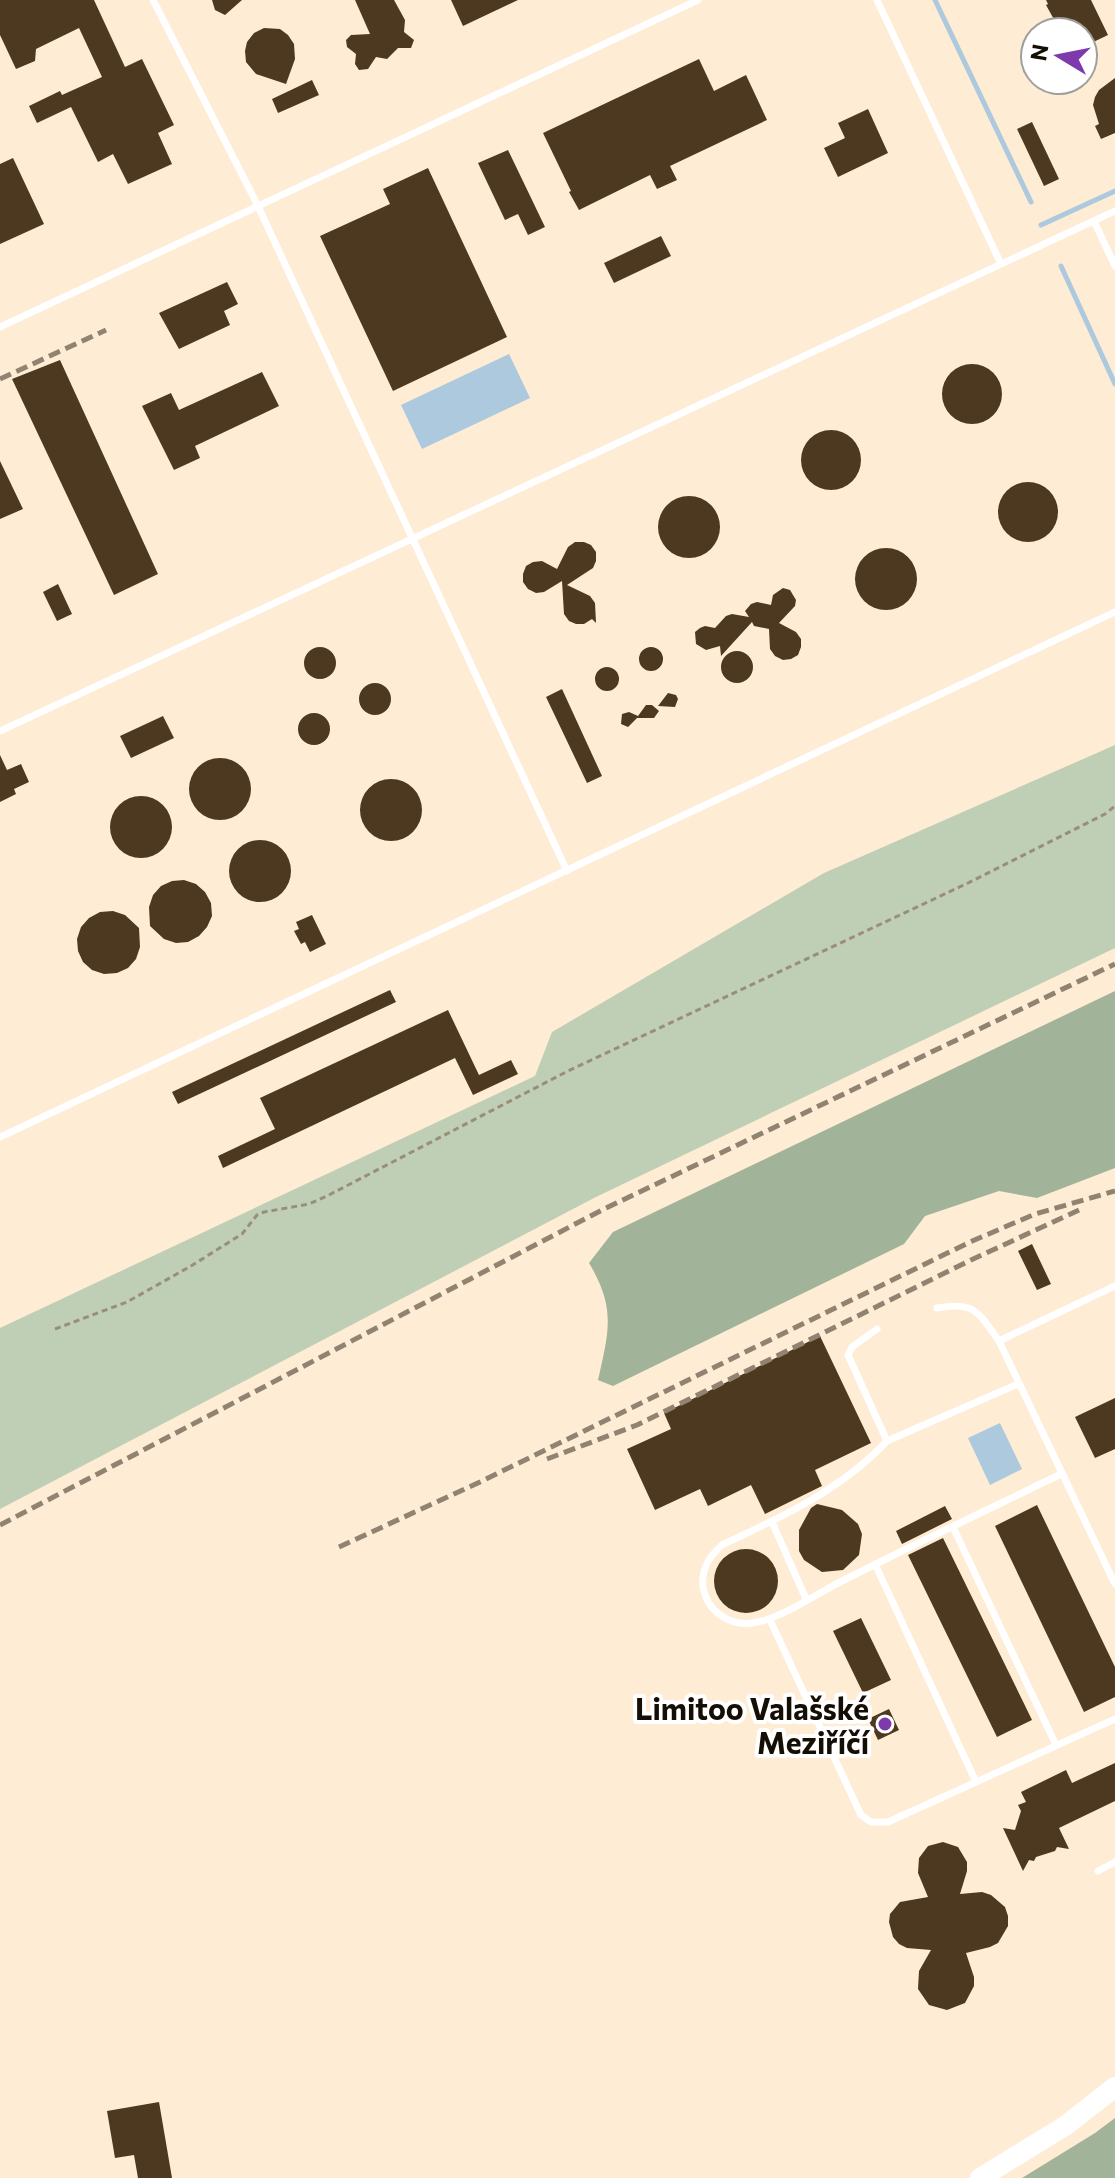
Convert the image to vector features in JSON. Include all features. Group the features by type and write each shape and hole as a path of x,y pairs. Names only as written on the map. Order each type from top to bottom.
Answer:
{"street":[{"path":"980,2178 1065,2126 1115,2087"}],"lane":[{"path":"153,0 257,204 567,871"},
{"path":"0,327 698,0"},
{"path":"877,0 1001,264"},
{"path":"0,731 1115,211"},
{"path":"1094,221 1115,266"},
{"path":"0,1137 1115,612"},
{"path":"999,1341 1115,1286"},
{"path":"937,1308 956,1304 972,1308 999,1341 1115,1584"},
{"path":"877,1329 852,1347 848,1355 887,1441"},
{"path":"1018,1384 887,1441 868,1462 821,1496 722,1545 711,1555 705,1567 702,1580 704,1594 711,1607 722,1617 749,1624 770,1620 875,1564 1061,1474"},
{"path":"772,1522 806,1599"},
{"path":"953,1527 1056,1745"},
{"path":"875,1564 976,1782"},
{"path":"770,1620 866,1820 879,1824 1115,1719"},
{"path":"1098,1871 1115,1862"}],"path":[{"path":"55,1329 127,1302 191,1266 242,1234 257,1215 309,1204 327,1196 568,1071 968,883 1105,814 1115,806"}],"green space":[{"path":"1115,745 1115,948 596,1197 0,1509 0,1328 535,1076 552,1032 824,873"},
{"path":"1115,991 1115,1168 1037,1198 999,1191 925,1216 904,1244 613,1386 598,1380 607,1333 607,1307 589,1263 613,1232"},
{"path":"1115,2118 1115,2178 1022,2178 1095,2133"}],"water":[{"path":"509,354 530,398 422,449 401,405"},
{"path":"1000,1423 1022,1469 990,1485 968,1438"}],"building":[{"path":"0,0 94,0 125,67 142,59 174,125 158,133 172,164 128,184 113,154 98,162 71,107 37,123 29,106 60,91 62,95 102,77 79,28 36,49 35,61 16,69 0,35"},
{"path":"212,0 242,0 225,15 215,10"},
{"path":"355,0 394,0 405,20 404,32 414,40 411,48 398,48 387,59 376,57 368,69 359,70 355,64 356,54 347,47 346,40 351,35 370,34"},
{"path":"451,0 518,0 463,26"},
{"path":"1046,0 1091,0 1099,16 1052,16"},
{"path":"1099,16 1108,35 1099,39"},
{"path":"264,28 280,29 294,44 295,59 286,84 256,74 246,62 247,42 254,33"},
{"path":"699,59 714,91 746,75 767,120 670,166 677,180 657,189 650,175 579,210 543,133"},
{"path":"1115,78 1115,133 1101,139 1095,126 1099,124 1093,105 1099,90"},
{"path":"312,80 319,95 278,113 272,99"},
{"path":"868,109 888,153 838,177 824,148 845,138 838,123"},
{"path":"1032,122 1059,179 1044,186 1017,129"},
{"path":"508,150 545,227 528,235 518,214 505,220 478,163"},
{"path":"13,158 44,224 0,244 0,164"},
{"path":"428,168 507,337 393,391 320,236 390,204 383,189"},
{"path":"661,236 671,256 614,283 604,263"},
{"path":"227,282 238,304 224,311 230,325 179,349 159,313"},
{"path":"60,360 158,574 114,595 12,379"},
{"path":"972,364 994,372 1002,394 994,416 972,424 950,416 942,394 950,372"},
{"path":"262,372 279,406 195,446 200,458 174,470 142,406 171,393 179,410"},
{"path":"831,430 853,438 861,460 853,482 831,490 809,482 801,460 809,438"},
{"path":"0,461 23,509 0,519"},
{"path":"1028,482 1050,490 1058,512 1050,534 1028,542 1006,534 998,512 1006,490"},
{"path":"689,496 711,505 720,527 711,549 689,558 667,549 658,527 667,505"},
{"path":"575,542 591,545 596,552 596,561 593,568 567,585 590,596 595,603 596,623 592,619 584,624 569,621 564,614 562,581 544,592 536,593 523,582 526,566 542,561 557,569 568,547"},
{"path":"886,548 908,557 917,579 908,601 886,610 864,601 855,579 864,557"},
{"path":"58,584 72,614 57,621 43,592"},
{"path":"783,588 790,590 796,600 795,606 779,623 796,632 801,639 798,655 783,660 775,656 770,649 769,629 754,626 752,622 721,656 720,646 706,650 696,644 695,632 700,628 715,628 732,614 749,617 745,611 751,604 771,605 773,595"},
{"path":"320,647 331,652 336,663 331,674 320,679 309,674 304,663 309,652"},
{"path":"651,647 662,654 663,659 656,670 651,671 640,664 639,659 646,648"},
{"path":"737,651 748,656 753,667 748,678 737,683 726,678 721,667 726,656"},
{"path":"607,667 618,674 619,679 612,690 607,691 596,684 595,679 602,668"},
{"path":"375,683 386,688 391,699 386,710 375,715 364,710 359,699 364,688"},
{"path":"562,689 602,776 587,783 546,697"},
{"path":"668,693 676,695 678,699 675,707 658,706"},
{"path":"646,705 652,705 659,711 654,718 637,718 628,727 621,724 622,714 629,712 638,716"},
{"path":"314,713 325,718 330,729 325,740 314,745 303,740 298,729 303,718"},
{"path":"163,716 174,738 131,758 120,736"},
{"path":"0,755 7,770 21,764 29,782 14,789 16,794 0,802"},
{"path":"214,758 226,758 242,767 249,777 249,801 242,811 226,820 214,820 194,806 189,795 189,783 203,763"},
{"path":"391,779 403,781 413,788 420,798 420,822 413,832 403,839 391,841 379,839 369,832 362,822 360,810 362,798 369,788 379,781"},
{"path":"141,796 153,798 163,805 170,815 170,839 163,849 153,856 141,858 129,856 119,849 112,839 110,827 112,815 119,805 129,798"},
{"path":"260,840 272,842 282,849 289,859 289,883 282,893 272,900 260,902 248,900 238,893 231,883 229,871 231,859 238,849 248,842"},
{"path":"184,880 196,884 205,892 211,903 212,916 199,936 188,942 176,943 164,939 150,926 149,907 153,895 161,886"},
{"path":"113,911 125,915 139,928 140,947 136,959 128,968 104,974 92,970 83,962 77,939 81,927 89,918 100,912"},
{"path":"312,915 326,944 310,952 294,931 299,929 296,922"},
{"path":"390,990 396,1002 178,1104 172,1092"},
{"path":"448,1010 479,1075 511,1060 518,1074 473,1095 455,1058 223,1168 218,1156 275,1129 260,1098"},
{"path":"1032,1244 1051,1284 1037,1290 1018,1251"},
{"path":"820,1336 871,1443 815,1470 822,1486 765,1514 751,1485 708,1506 700,1489 655,1510 627,1449 671,1429 664,1413"},
{"path":"1115,1398 1115,1449 1095,1458 1075,1417"},
{"path":"817,1504 842,1510 858,1524 862,1534 859,1555 843,1570 822,1572 804,1560 799,1551 799,1530 811,1508"},
{"path":"1037,1505 1115,1667 1115,1697 1084,1712 995,1526"},
{"path":"945,1506 952,1519 902,1544 896,1531"},
{"path":"943,1538 1032,1720 997,1737 908,1555"},
{"path":"740,1549 752,1549 769,1558 776,1569 776,1593 769,1604 752,1613 740,1613 728,1608 719,1599 714,1587 714,1575 719,1563 728,1554"},
{"path":"861,1618 891,1680 863,1693 833,1631"},
{"path":"889,1709 899,1730 878,1740 868,1719"},
{"path":"1115,1763 1115,1801 1059,1828 1069,1849 1057,1847 1034,1861 1029,1860 1023,1871 1003,1828 1015,1830 1021,1811 1018,1805 1026,1802 1021,1792 1066,1770 1072,1783"},
{"path":"943,1842 958,1847 967,1862 960,1894 982,1892 991,1895 1005,1907 1008,1916 1008,1926 998,1943 966,1953 974,1986 965,2003 947,2010 929,2005 918,1989 919,1971 931,1950 907,1948 899,1944 893,1937 889,1922 890,1914 900,1902 928,1897 918,1873 919,1858 928,1846"},
{"path":"159,2102 172,2178 138,2178 134,2155 115,2158 107,2111"}],"waterway":[{"path":"935,0 1031,202"},
{"path":"1041,225 1115,191"},
{"path":"1061,266 1115,384"}],"railway":[{"path":"0,379 106,330"},
{"path":"0,1525 602,1210 1115,964"},
{"path":"339,1547 480,1482 970,1242 1035,1214 1115,1191"},
{"path":"547,1459 637,1425 1079,1210"}],"place":[{"name":"Limitoo Valašské Meziříčí","path":"885,1724"}]}
